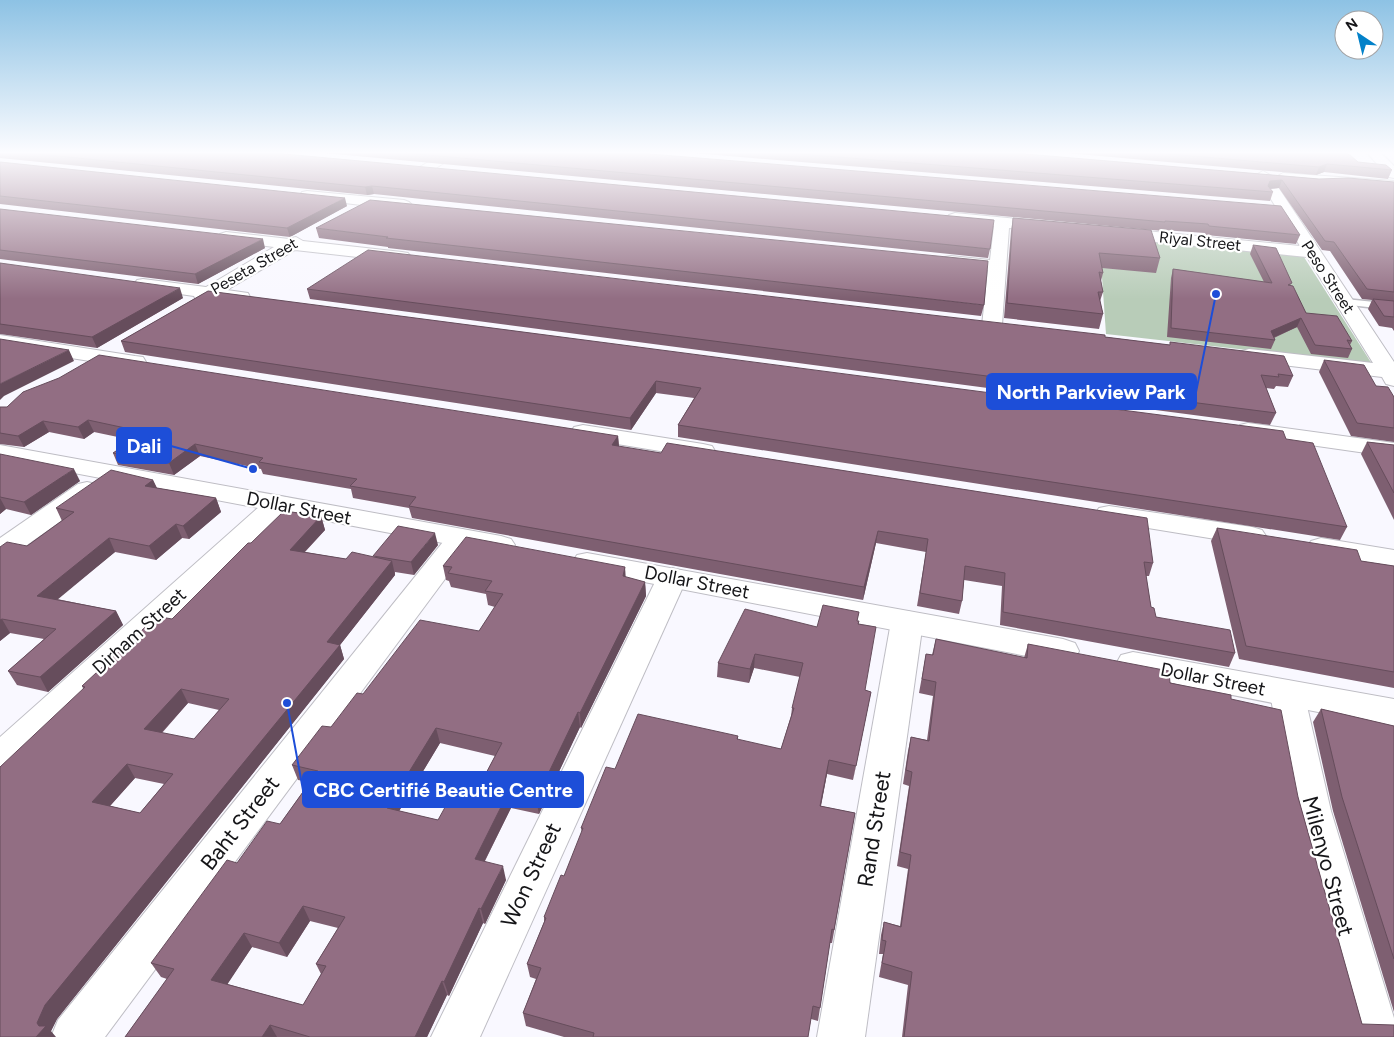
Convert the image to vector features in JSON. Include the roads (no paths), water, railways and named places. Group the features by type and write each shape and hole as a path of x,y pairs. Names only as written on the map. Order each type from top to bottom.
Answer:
{"street":[{"path":"364,201 419,207"},
{"name":"Peso Street","path":"1278,201 1392,375"},
{"path":"344,216 370,202"},
{"path":"1265,207 1284,209"},
{"path":"942,216 1060,228"},
{"path":"992,325 1002,222"},
{"name":"Peseta Street","path":"183,308 318,230"},
{"name":"Riyal Street","path":"1099,231 1312,252"},
{"path":"204,234 423,260"},
{"path":"939,260 997,266"},
{"path":"119,281 256,299"},
{"path":"973,323 1012,327"},
{"path":"0,341 160,366"},
{"path":"78,370 126,342"},
{"path":"1230,353 1392,375"},
{"path":"1227,428 1394,450"},
{"path":"565,429 723,454"},
{"name":"Dollar Street","path":"0,452 528,550"},
{"path":"0,551 112,472"},
{"name":"Dirham Street","path":"0,759 278,504"},
{"path":"1088,511 1394,559"},
{"name":"Baht Street","path":"75,1037 461,538"},
{"name":"Dollar Street","path":"556,556 1394,713"},
{"name":"Won Street","path":"454,1037 672,578"},
{"name":"Rand Street","path":"841,1037 907,622"},
{"name":"Milenyo Street","path":"1287,693 1311,811 1376,1037"}],"lane":[{"path":"1345,302 1394,307"}],"place":[{"name":"North Parkview Park","path":"1216,294"},
{"name":"Dali","path":"253,469"},
{"name":"CBC Certifié Beautie Centre","path":"287,703"}]}
